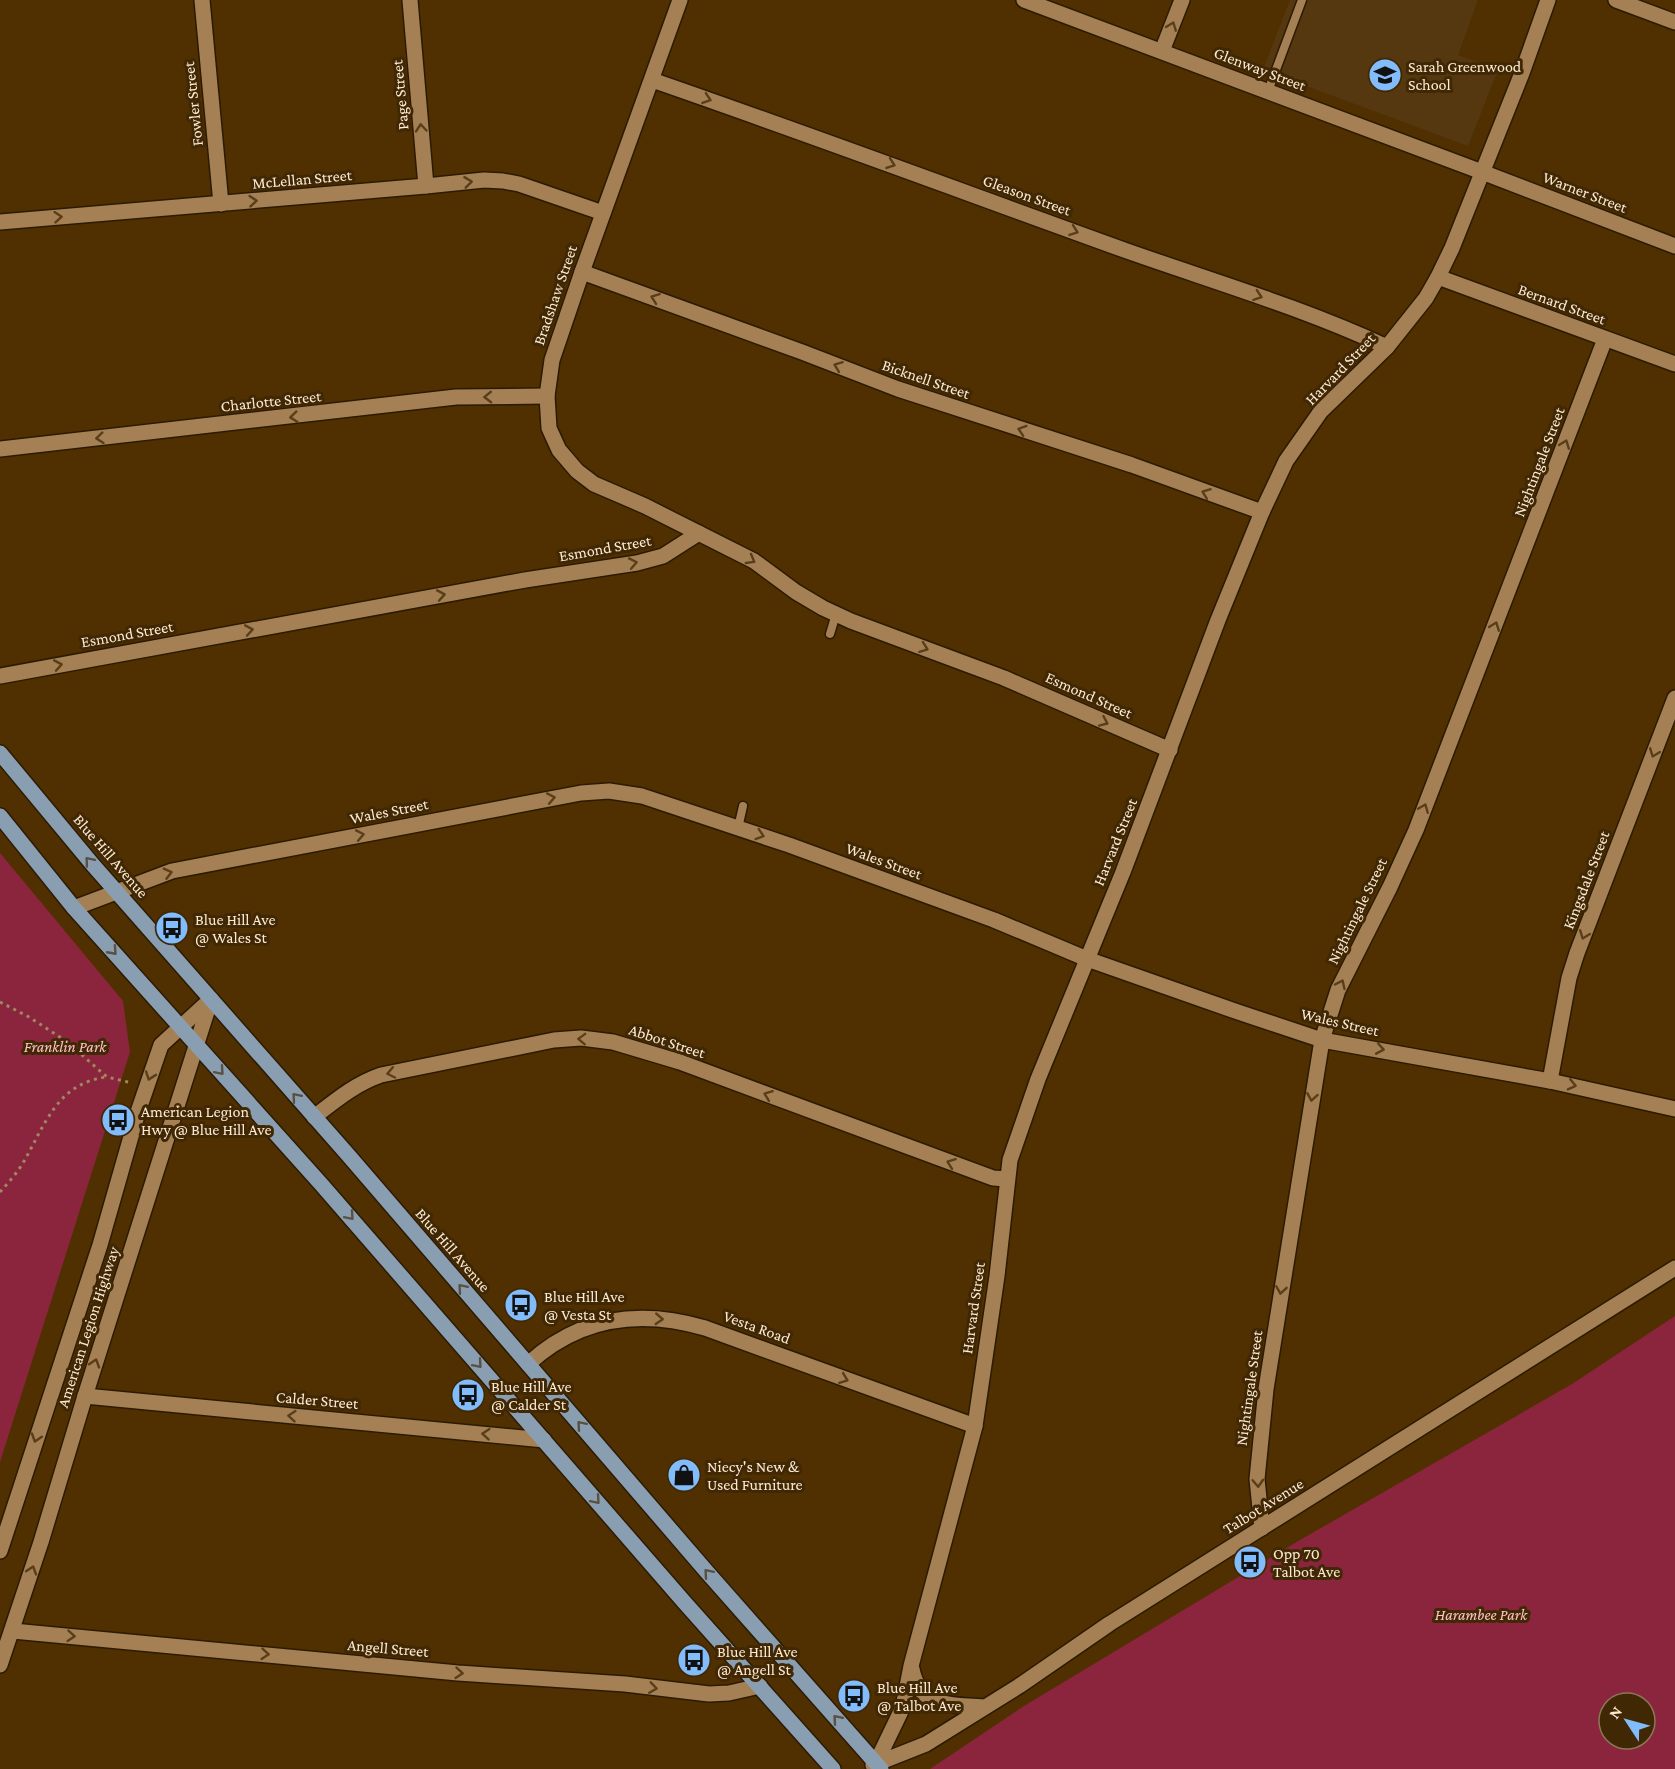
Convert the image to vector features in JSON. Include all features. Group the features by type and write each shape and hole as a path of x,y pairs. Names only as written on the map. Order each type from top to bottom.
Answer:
{"main road":[{"name":"Blue Hill Avenue","path":"0,753 875,1767"},
{"path":"0,816 74,908 321,1184 832,1769"}],"street":[{"name":"Fowler Street","path":"202,0 221,204"},
{"name":"Page Street","path":"410,0 426,186"},
{"name":"Bradshaw Street","path":"680,0 552,360 547,396 549,428 559,450 577,471 594,484 699,533"},
{"name":"Glenway Street","path":"1024,0 1482,172"},
{"path":"1162,51 1182,0"},
{"name":"Harvard Street","path":"875,1767 903,1707 911,1666 975,1426 997,1275 1010,1160 1038,1079 1170,750 1218,620 1262,512 1286,461 1321,411 1387,347 1426,298 1438,277 1452,248 1522,73 1548,0"},
{"path":"1616,0 1675,22"},
{"name":"Gleason Street","path":"652,80 843,146 1332,322 1387,347"},
{"name":"Warner Street","path":"1482,172 1675,246"},
{"name":"McLellan Street","path":"0,222 484,180 519,184 603,213"},
{"name":"Bicknell Street","path":"582,272 898,389 1132,465 1262,512"},
{"name":"Bernard Street","path":"1438,277 1675,364"},
{"name":"Nightingale Street","path":"1262,1528 1257,1479 1266,1389 1322,1040 1338,990 1390,886 1439,772 1605,339"},
{"name":"Charlotte Street","path":"0,449 456,397 547,396"},
{"name":"Esmond Street","path":"0,676 525,580 637,563 663,556 699,533 754,561 796,592 836,614 1004,678 1170,750"},
{"name":"Kingsdale Street","path":"1550,1081 1569,978 1675,698"},
{"name":"Wales Street","path":"74,908 172,871 581,793 609,791 642,795 994,920 1087,959 1322,1040 1550,1081 1675,1108"},
{"name":"American Legion Highway","path":"0,1551 100,1245 141,1102 161,1045 211,999"},
{"name":"American Legion Highway","path":"0,1665 6,1626 85,1396 211,999"},
{"name":"Abbot Street","path":"314,1117 345,1092 368,1079 381,1075 534,1044 581,1038 613,1042 680,1062 993,1178 1007,1179"},
{"name":"Talbot Avenue","path":"875,1767 926,1744 1109,1624 1675,1268"},
{"name":"Vesta Road","path":"528,1364 552,1344 579,1329 623,1320 665,1319 705,1328 975,1426"},
{"name":"Calder Street","path":"85,1396 544,1440"},
{"name":"Angell Street","path":"6,1626 458,1673 625,1684 709,1694 729,1693 760,1686"},
{"path":"911,1666 914,1679 920,1689 931,1699 942,1704 983,1707"}],"lane":[{"path":"1268,92 1302,0"},
{"path":"830,634 836,614"},
{"path":"738,828 743,806"}],"path":[{"path":"0,1002 29,1017 66,1041 107,1077"},
{"path":"0,1192 22,1164 58,1102 82,1084 96,1078 107,1077 125,1081"}],"shaded area":[{"name":"Sarah Greenwood School","path":"1290,0 1478,0 1458,55 1498,70 1468,146 1263,70"}],"green space":[{"name":"Franklin Park","path":"0,853 123,1001 130,1052 0,1462"},
{"name":"Harambee Park","path":"1675,1316 1675,1769 930,1769 1024,1706 1300,1540 1572,1384"}],"place":[{"name":"Sarah Greenwood School","path":"1385,75"},
{"name":"Blue Hill Ave @ Wales St","path":"172,928"},
{"name":"American Legion Hwy @ Blue Hill Ave","path":"118,1120"},
{"name":"Blue Hill Ave @ Vesta St","path":"521,1305"},
{"name":"Blue Hill Ave @ Calder St","path":"468,1395"},
{"name":"Niecy's New & Used Furniture","path":"684,1475"},
{"name":"Opp 70 Talbot Ave","path":"1250,1562"},
{"name":"Blue Hill Ave @ Angell St","path":"694,1660"},
{"name":"Blue Hill Ave @ Talbot Ave","path":"854,1696"}]}
